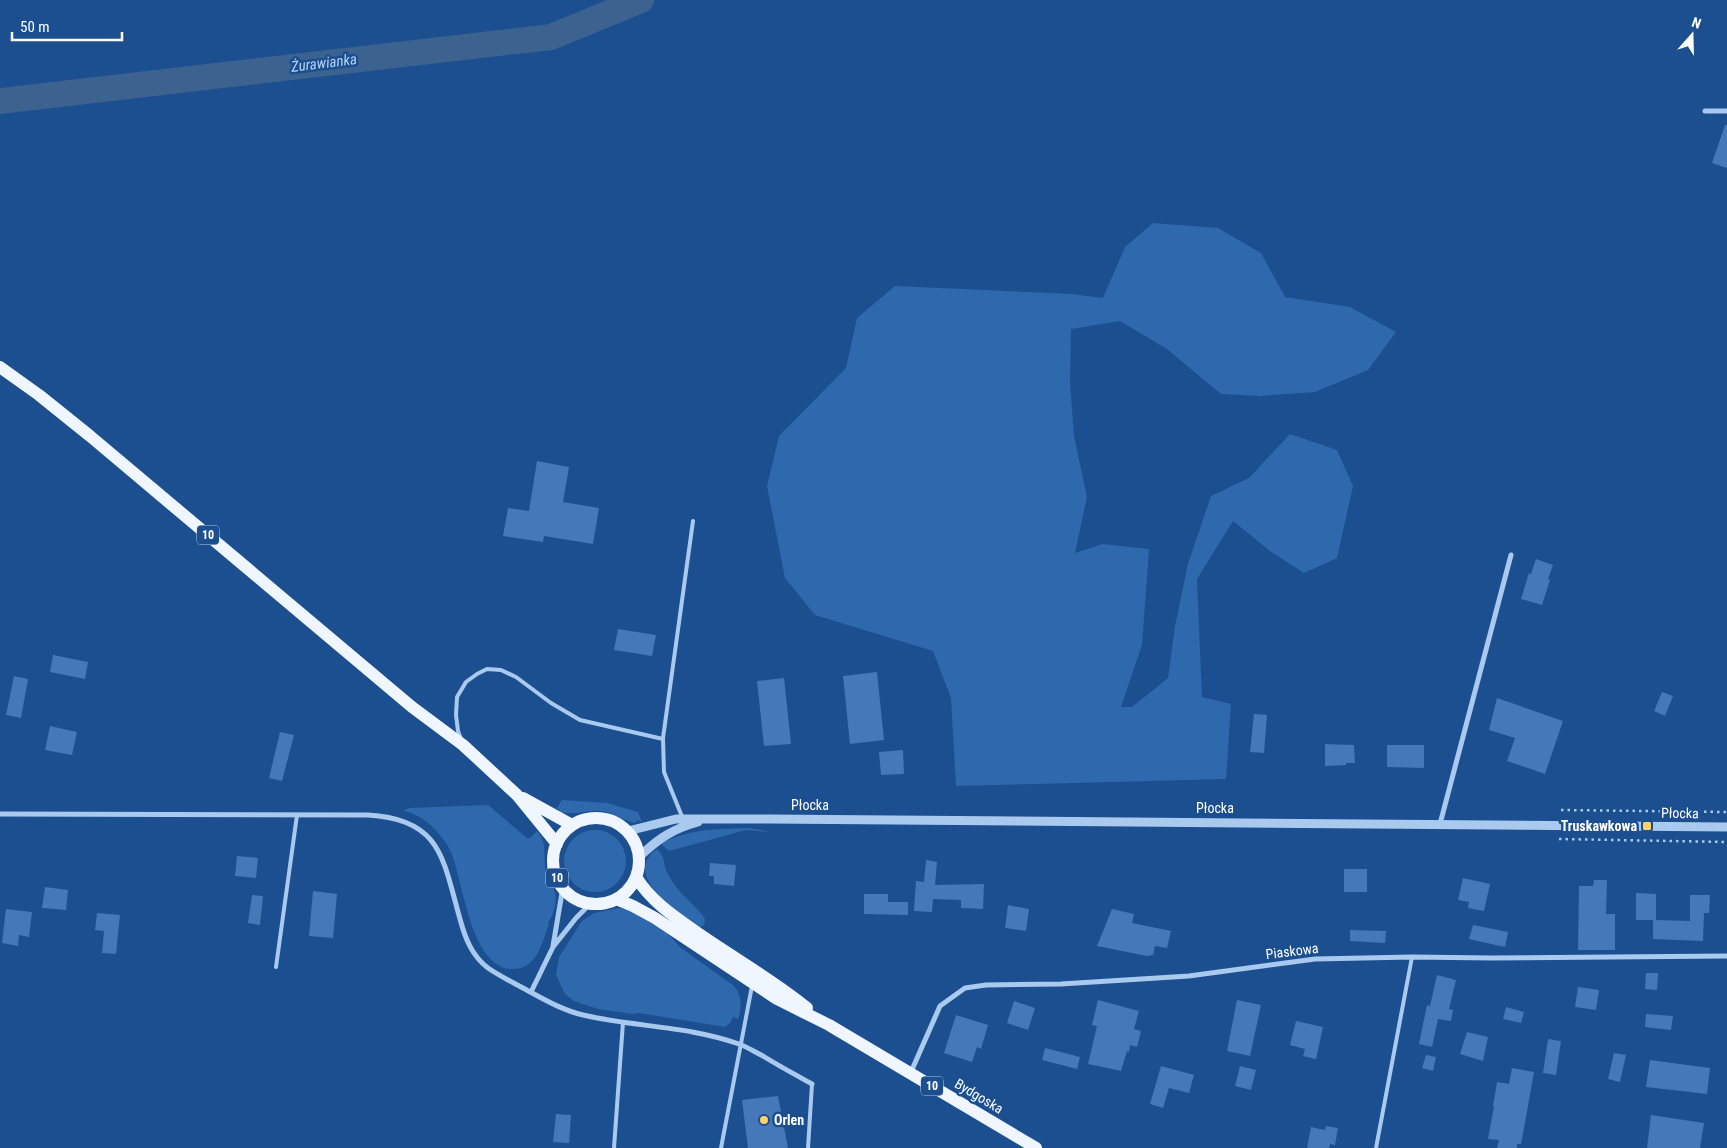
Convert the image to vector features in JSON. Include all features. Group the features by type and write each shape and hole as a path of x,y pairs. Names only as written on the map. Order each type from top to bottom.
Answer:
{"main road":[{"name":"10","path":"0,366 72,421 412,707 463,745 517,795 557,844 554,870 563,888 572,896 591,903"},
{"name":"10","path":"517,795 572,825"},
{"path":"557,844 572,825 586,819 601,818 616,822 628,831 637,846 639,857 636,877 630,888 616,899 604,903 591,903"},
{"name":"10","path":"636,877 643,888 674,917 782,988 829,1025"},
{"name":"10","path":"616,899 655,918 752,984 829,1025"},
{"name":"Bydgoska","path":"829,1025 1036,1148"}],"street":[{"path":"1705,111 1727,111"},
{"path":"1440,824 1511,555"},
{"path":"0,814 297,815 388,817 404,820 420,830 435,845 450,880 462,927 480,962 495,972 572,1012 698,1034 741,1044 812,1084"},
{"name":"Płocka","path":"628,831 683,819 768,818 1727,828"},
{"name":"Płocka","path":"639,857 668,833 685,825 704,820"},
{"path":"531,992 552,947 563,888"},
{"path":"552,947 591,903"},
{"name":"Piaskowa","path":"911,1074 940,1006 965,988 986,985 1061,984 1189,976 1315,959 1727,956"}],"lane":[{"path":"683,819 664,772 663,739 693,521"},
{"path":"463,745 458,731 456,715 457,697 466,682 487,669 501,670 516,677 528,688 580,720 663,739"},
{"path":"276,967 297,815"},
{"path":"1376,1148 1412,957"},
{"path":"721,1148 752,984"},
{"path":"614,1148 623,1022"},
{"path":"808,1148 812,1084"}],"path":[{"path":"1560,810 1727,812"},
{"path":"1559,839 1727,842"}],"shaded area":[{"path":"1153,223 1218,228 1261,253 1285,297 1350,307 1396,332 1368,370 1315,392 1259,396 1221,394 1167,349 1120,321 1071,329 1070,382 1074,436 1087,497 1075,553 1103,544 1149,549 1142,645 1121,707 1132,707 1168,678 1175,626 1188,564 1211,496 1249,478 1290,434 1337,450 1353,486 1337,558 1304,573 1270,551 1233,521 1197,579 1202,697 1231,704 1226,779 956,786 951,698 933,651 815,615 785,578 767,486 779,436 846,368 857,318 895,286 1071,294 1103,298 1125,247"},
{"path":"562,800 607,803 638,812 642,822 637,820 636,823 631,822 601,811 560,812 559,809 556,809"},
{"path":"488,805 527,838 530,838 537,831 541,836 544,846 546,871 556,898 555,907 541,947 532,961 519,968 510,969 496,964 485,952 469,918 449,848 441,836 423,819 403,811 409,808"},
{"path":"749,828 772,832 746,830 669,851 662,845 662,843 673,838 694,832"},
{"path":"595,830 607,832 617,839 624,849 626,861 624,873 617,883 607,890 595,892 583,890 573,883 566,873 564,861 566,849 573,839 583,832"},
{"path":"657,849 662,856 671,880 704,917 704,925 699,928 677,912 676,909 674,910 653,889 648,881 645,865 649,857"},
{"path":"620,908 636,912 667,933 681,948 734,986 739,994 740,1002 738,1019 733,1017 725,1027 639,1013 633,1014 598,1009 574,1001 565,994 556,975 559,957 582,921 594,913"}],"building":[{"path":"1725,125 1727,125 1727,168 1712,163"},
{"path":"537,461 569,467 563,502 599,508 593,544 544,536 543,542 503,536 508,508 529,511"},
{"path":"1536,559 1553,565 1542,605 1521,599 1529,573 1531,574"},
{"path":"618,629 656,635 652,656 614,650"},
{"path":"53,655 88,662 85,679 50,672"},
{"path":"877,672 884,740 850,744 843,676"},
{"path":"14,676 28,679 21,718 6,715"},
{"path":"784,678 791,744 764,746 757,681"},
{"path":"1662,692 1673,696 1665,716 1654,711"},
{"path":"1497,698 1563,721 1545,774 1507,761 1515,738 1489,730"},
{"path":"1254,714 1267,715 1264,753 1250,752"},
{"path":"50,726 77,732 72,755 45,750"},
{"path":"280,732 294,735 282,781 269,778"},
{"path":"1325,744 1354,745 1355,763 1325,766"},
{"path":"1387,745 1424,745 1424,768 1387,767"},
{"path":"903,750 904,774 881,775 879,752"},
{"path":"237,856 258,858 256,878 235,876"},
{"path":"926,860 937,862 935,885 984,884 983,909 961,908 961,900 933,899 932,912 914,911 916,881 924,882"},
{"path":"710,863 736,865 734,886 714,884 714,876 709,876"},
{"path":"1344,869 1367,869 1367,892 1344,892"},
{"path":"1463,878 1490,884 1484,911 1468,908 1469,902 1458,900"},
{"path":"1594,880 1607,880 1606,914 1615,914 1615,950 1578,950 1579,886 1593,886"},
{"path":"45,887 68,890 66,910 42,908"},
{"path":"313,891 337,894 333,938 309,936"},
{"path":"1636,893 1656,894 1656,920 1690,921 1690,895 1710,895 1709,913 1704,913 1703,941 1653,939 1653,920 1636,920"},
{"path":"864,894 888,894 888,902 908,902 908,915 864,914"},
{"path":"252,895 263,896 260,925 248,923"},
{"path":"1008,905 1029,909 1026,931 1005,928"},
{"path":"6,909 32,912 29,937 19,935 18,946 2,943"},
{"path":"1112,909 1134,914 1132,923 1171,931 1167,948 1155,946 1153,955 1147,956 1097,946"},
{"path":"97,913 120,915 116,954 102,953 104,931 95,930"},
{"path":"1473,925 1508,932 1505,947 1469,939"},
{"path":"1350,930 1386,931 1385,943 1350,941"},
{"path":"1646,973 1658,973 1657,990 1645,989"},
{"path":"1437,975 1456,980 1449,1009 1453,1010 1451,1021 1438,1019 1432,1047 1419,1044 1427,1005 1430,1006"},
{"path":"1578,987 1599,990 1596,1010 1575,1007"},
{"path":"1098,1000 1139,1011 1134,1029 1141,1031 1137,1047 1130,1045 1121,1071 1088,1064 1097,1026 1092,1025"},
{"path":"1237,1000 1261,1005 1250,1056 1227,1051"},
{"path":"1014,1001 1035,1008 1028,1030 1007,1023"},
{"path":"1506,1007 1524,1012 1521,1023 1503,1019"},
{"path":"1646,1014 1673,1016 1671,1030 1645,1027"},
{"path":"956,1015 988,1025 981,1049 977,1047 972,1062 944,1053"},
{"path":"1296,1021 1323,1027 1316,1059 1303,1056 1305,1049 1290,1045"},
{"path":"1467,1032 1488,1037 1483,1061 1460,1054"},
{"path":"1548,1039 1561,1041 1556,1075 1543,1073"},
{"path":"1045,1048 1080,1057 1077,1069 1042,1060"},
{"path":"1614,1053 1626,1055 1620,1082 1608,1079"},
{"path":"1426,1055 1436,1057 1433,1071 1422,1068"},
{"path":"1650,1060 1710,1068 1707,1094 1646,1087"},
{"path":"1161,1066 1194,1075 1189,1093 1169,1088 1163,1108 1150,1104"},
{"path":"1240,1066 1256,1070 1251,1090 1235,1086"},
{"path":"1512,1068 1534,1072 1521,1144 1517,1144 1517,1148 1497,1148 1499,1140 1488,1139 1497,1082 1509,1084"},
{"name":"Orlen","path":"778,1096 788,1148 748,1148 742,1100"},
{"path":"556,1114 571,1115 569,1143 553,1142"},
{"path":"1651,1115 1704,1123 1700,1148 1647,1148"},
{"path":"1326,1126 1338,1128 1335,1145 1330,1144 1329,1148 1307,1148 1311,1127 1325,1130"}],"waterway":[{"name":"Żurawianka","path":"0,101 551,37 641,0"}],"place":[{"name":"Truskawkowa","path":"1647,826"},
{"name":"Orlen","path":"764,1120"}]}
